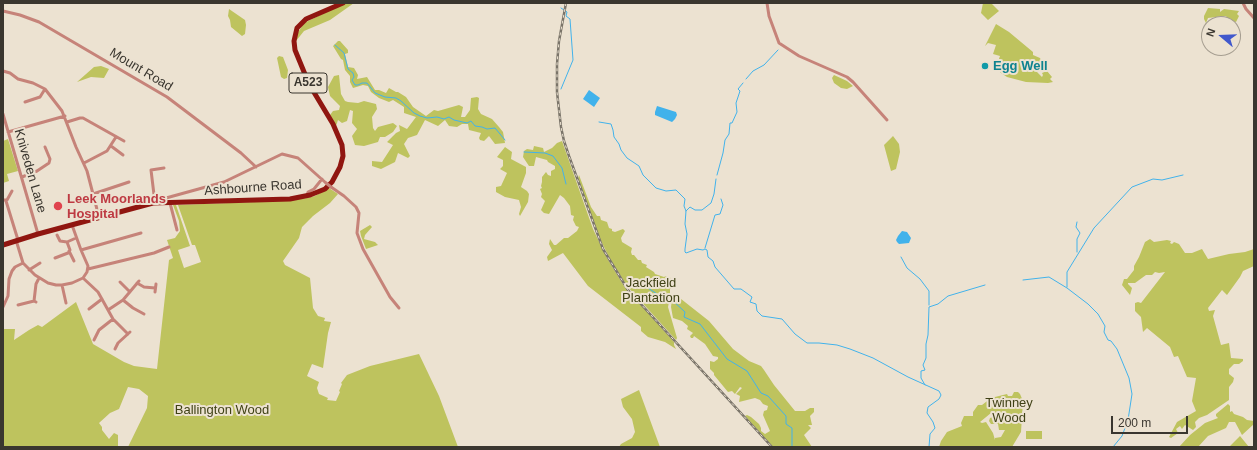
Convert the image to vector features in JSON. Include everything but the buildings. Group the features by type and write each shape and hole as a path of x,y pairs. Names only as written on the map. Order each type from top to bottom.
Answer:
{"highway":[{"name":"Ashbourne Road","path":"3,245 99,217 155,203 290,199 320,191 332,182 340,167 343,156 342,149 336,130 312,90 304,73 295,50 294,36 298,28 306,19 343,3"}],"street":[{"path":"766,3 779,43 799,56 847,77 887,120"},
{"path":"1243,3 1254,18"},
{"name":"Mount Road","path":"3,11 39,22 167,97 256,167"},
{"path":"3,71 10,73 18,79 33,83 45,89 60,108 65,116 76,147 84,163 99,217"},
{"path":"26,100 40,97 45,89"},
{"name":"Kniveden Lane","path":"3,114 38,234"},
{"path":"8,132 65,116"},
{"path":"67,122 83,118 124,141"},
{"path":"84,163 104,154 111,146 116,136"},
{"path":"111,146 123,155"},
{"path":"22,177 49,164 50,159 45,147"},
{"path":"163,203 166,198 224,182 279,155 298,158 331,188 344,196 356,207 359,213 358,233 363,249 390,297 399,308"},
{"path":"155,203 151,170 164,168"},
{"path":"307,194 322,180"},
{"path":"93,194 129,182"},
{"path":"12,191 4,200 23,263 39,278 51,284 62,285 83,278 88,269 88,262 81,250 72,225"},
{"path":"170,203 177,230"},
{"path":"81,250 141,233"},
{"path":"57,235 60,241 67,242 76,238"},
{"path":"67,242 69,251 74,261"},
{"path":"88,269 154,253 169,247"},
{"path":"56,256 66,254 69,251"},
{"path":"4,308 8,296 10,274 15,267 23,263"},
{"path":"29,270 40,263"},
{"path":"19,304 35,302 36,284 39,278"},
{"path":"83,278 95,288 113,319 129,333 117,348"},
{"path":"121,282 130,292"},
{"path":"108,310 123,300 138,282 144,287 155,288"},
{"path":"62,285 66,300"},
{"path":"91,309 102,299"},
{"path":"123,300 131,307 143,312"},
{"path":"94,340 94,335 113,319"}],"green space":[{"path":"345,3 354,3 330,20 304,31 296,41 297,34 304,23"},
{"path":"983,3 991,3 999,11 988,20 981,13"},
{"path":"1208,8 1220,9 1220,12 1224,9 1239,11 1237,14 1239,16 1204,16"},
{"path":"229,9 245,20 245,34 242,36 231,27 228,16"},
{"path":"996,24 1009,32 1033,52 1033,55 1040,58 1043,64 1037,72 1042,77 1042,73 1047,71 1052,77 1050,79 1053,82 1026,82 1007,77 1001,73 996,67 1000,56 993,54 996,45 988,43 985,46"},
{"path":"340,41 348,50 348,53 345,54 348,67 354,68 358,75 357,79 367,77 375,90 386,93 389,88 398,92 406,97 413,107 426,116 434,110 438,111 459,105 463,107 461,117 465,117 470,110 471,98 479,98 478,109 481,114 492,119 503,132 505,143 495,144 489,136 484,141 480,140 479,138 481,133 469,130 468,124 462,124 457,127 449,126 445,120 438,126 425,120 417,135 408,138 404,144 410,156 408,158 398,153 395,162 381,169 372,166 372,161 382,162 393,145 387,142 400,131 399,125 407,129 416,117 404,113 404,107 393,100 389,102 379,98 371,92 368,86 363,85 353,88 350,82 350,76 345,70 343,60 333,46"},
{"path":"279,56 283,57 288,70 287,78 284,79 281,77 277,58"},
{"path":"101,66 109,69 104,78 91,77 77,82 94,67"},
{"path":"339,75 341,94 345,101 358,103 364,101 376,104 377,109 372,117 373,128 375,131 378,127 393,123 397,126 393,132 385,137 380,137 378,142 364,146 355,145 352,136 357,129 352,123 353,111 350,110 347,121 342,123 338,120 336,126 330,115 333,111 339,110 340,106 330,96 328,87 334,76"},
{"path":"834,75 847,81 853,86 847,89 841,88 834,83 832,78"},
{"path":"893,136 899,144 900,152 896,169 891,171 884,145"},
{"path":"8,139 18,171 7,174 9,181 3,183 3,141"},
{"path":"562,141 593,229 607,258 624,286 674,342 676,349 665,342 648,337 641,331 641,327 588,286 563,253 548,261 547,257 552,250 549,244 550,239 554,245 556,245 564,238 568,238 577,231 579,227 576,226 573,220 574,216 571,215 570,206 560,195 549,214 544,213 541,210 545,201 541,197 542,194 540,189 542,188 542,177 546,172 551,176 551,171 555,169 555,166 547,160 536,157 534,166 529,166 523,157 524,151 527,149 533,150 534,146 543,148 544,152"},
{"path":"505,147 512,152 511,159 526,167 526,173 521,187 529,194 528,202 520,216 519,214 521,207 519,200 505,197 496,192 496,187 501,186 507,173 500,169 503,166 503,160 497,157"},
{"name":"Jackfield Plantation","path":"579,175 591,207 597,216 600,216 601,220 607,222 612,231 615,232 623,229 625,231 621,238 622,242 632,248 632,255 647,265 646,267 655,274 672,279 673,286 670,289 670,294 666,298 669,302 668,307 677,338 676,340 627,286 610,259 596,231 578,179"},
{"name":"Ballington Wood","path":"329,188 338,194 330,203 302,227 299,238 283,261 285,265 310,278 313,308 318,316 325,318 324,321 331,322 323,368 312,364 307,376 319,382 317,388 319,394 328,398 327,400 336,401 340,392 341,383 347,375 370,366 419,354 439,396 458,447 128,447 147,408 148,396 139,389 128,387 119,409 110,413 99,423 109,439 114,433 118,435 118,447 3,447 3,321 4,329 15,329 14,340 38,325 42,327 76,302 93,344 124,362 134,366 157,369 169,260 173,258 167,240 175,238 180,231 179,221 173,205 176,205 190,246 178,250 184,268 201,262 195,245 192,245 178,205 280,201 307,198 315,196"},
{"path":"370,225 372,227 365,235 364,239 375,242 378,245 366,249 360,231"},
{"path":"1150,239 1154,242 1167,240 1171,241 1170,243 1172,244 1174,242 1179,244 1185,253 1192,253 1202,249 1208,259 1254,249 1254,266 1243,271 1227,295 1222,290 1208,308 1209,311 1215,310 1213,316 1221,345 1229,343 1231,358 1243,359 1243,361 1239,364 1234,364 1229,369 1229,374 1234,378 1229,387 1229,400 1207,415 1199,418 1195,422 1196,427 1193,430 1185,425 1182,429 1180,426 1176,429 1178,433 1171,438 1169,437 1177,422 1196,411 1192,401 1196,378 1187,377 1178,356 1174,357 1170,347 1147,328 1143,332 1141,317 1135,311 1135,303 1141,303 1165,272 1155,272 1152,275 1146,275 1135,283 1128,283 1132,288 1130,295 1122,285 1124,279 1127,279 1134,270 1134,266 1145,242"},
{"path":"676,295 709,321 733,349 749,361 761,366 795,411 805,411 810,408 814,408 814,412 810,416 812,425 808,425 811,428 804,435 812,447 773,447 745,416 747,415 751,417 759,424 761,431 765,434 770,431 763,415 768,406 755,398 739,402 740,396 736,394 742,388 740,387 735,394 732,391 728,392 710,369 710,361 714,362 718,359 718,357 713,356 705,344 694,336 691,338 690,336 693,333 687,329 688,326 682,321 673,318 671,307 672,299"},
{"path":"639,390 660,447 619,447 621,444 632,438 635,432 632,419 623,407 621,399"},
{"name":"Twinney Wood","path":"1014,392 1018,392 1023,401 1021,432 1012,447 939,447 947,432 962,426 961,423 964,416 973,416 973,412 978,405 982,405 991,398 1007,394 1008,396 1012,396","holes":["991,413 996,413 997,415 990,418 989,421 991,424 998,424 999,430 1005,430 1001,437 995,438 995,440 993,433 986,422 980,422"]},
{"path":"1228,404 1230,406 1230,412 1232,411 1234,414 1247,420 1254,421 1254,424 1242,435 1235,422 1229,422 1226,428 1208,436 1198,447 1179,447 1190,435 1205,423 1218,418 1216,414"},
{"path":"1026,431 1042,431 1042,439 1026,439"},
{"path":"1240,436 1249,447 1229,447"}],"water":[{"path":"589,90 600,98 594,107 583,99"},
{"path":"657,106 676,112 677,115 675,119 672,122 655,115"},
{"path":"902,231 907,232 911,238 909,243 899,244 897,242 896,240"}],"waterway":[{"path":"561,8 567,12 566,16 570,19 573,60 561,89"},
{"path":"335,45 344,53 348,69 353,73 354,77 352,80 355,85 367,83 375,93 385,97 396,98 420,116 444,119 449,117 454,120 467,123 471,121 475,126 487,129 495,128 505,140"},
{"path":"746,79 753,71 764,65 778,50"},
{"path":"717,175 725,140 729,134 730,123 732,123 737,112 736,103 740,91 738,89 743,83"},
{"path":"599,122 611,124 614,137 621,150 627,158 639,166 643,175 656,188 666,191 676,190 685,199 685,224 687,234 685,252 686,253 697,249 707,250 708,257 713,261 715,267 734,289 741,289 752,297 750,302 756,304 757,311 762,316 782,319 795,334 807,343 837,345 850,349 873,358 908,377 939,391 941,395 939,399 928,407 927,413 935,428 930,434 929,447"},
{"path":"524,152 545,153 553,156 562,168 566,184"},
{"path":"1067,287 1067,272 1094,228 1132,187 1153,179 1162,180 1183,175"},
{"path":"686,211 690,207 695,210 702,210 711,203 716,179"},
{"path":"705,248 715,215 720,214 723,205 721,199"},
{"path":"1077,222 1076,227 1080,233 1077,239 1077,252"},
{"path":"901,257 907,268 920,279 929,291 929,305"},
{"path":"1023,280 1049,277 1067,288 1088,304 1098,314 1105,326 1104,332 1108,340 1111,341 1117,349 1129,378 1132,394 1128,420 1122,436 1113,447"},
{"path":"925,385 921,378 921,371 925,370 923,365 926,358 929,307 938,304 948,296 985,285"},
{"path":"645,286 660,296 669,298"},
{"path":"672,300 685,312 684,317 700,324 727,359 747,371 761,393 768,396 786,416 786,424 792,428 792,447"}],"railway":[{"path":"566,3 559,41 557,64 557,92 561,127 569,156 603,249 628,290 772,447"}],"place":[{"name":"Egg Well","path":"985,66"},
{"name":"Leek Moorlands Hospital","path":"58,206"}]}
